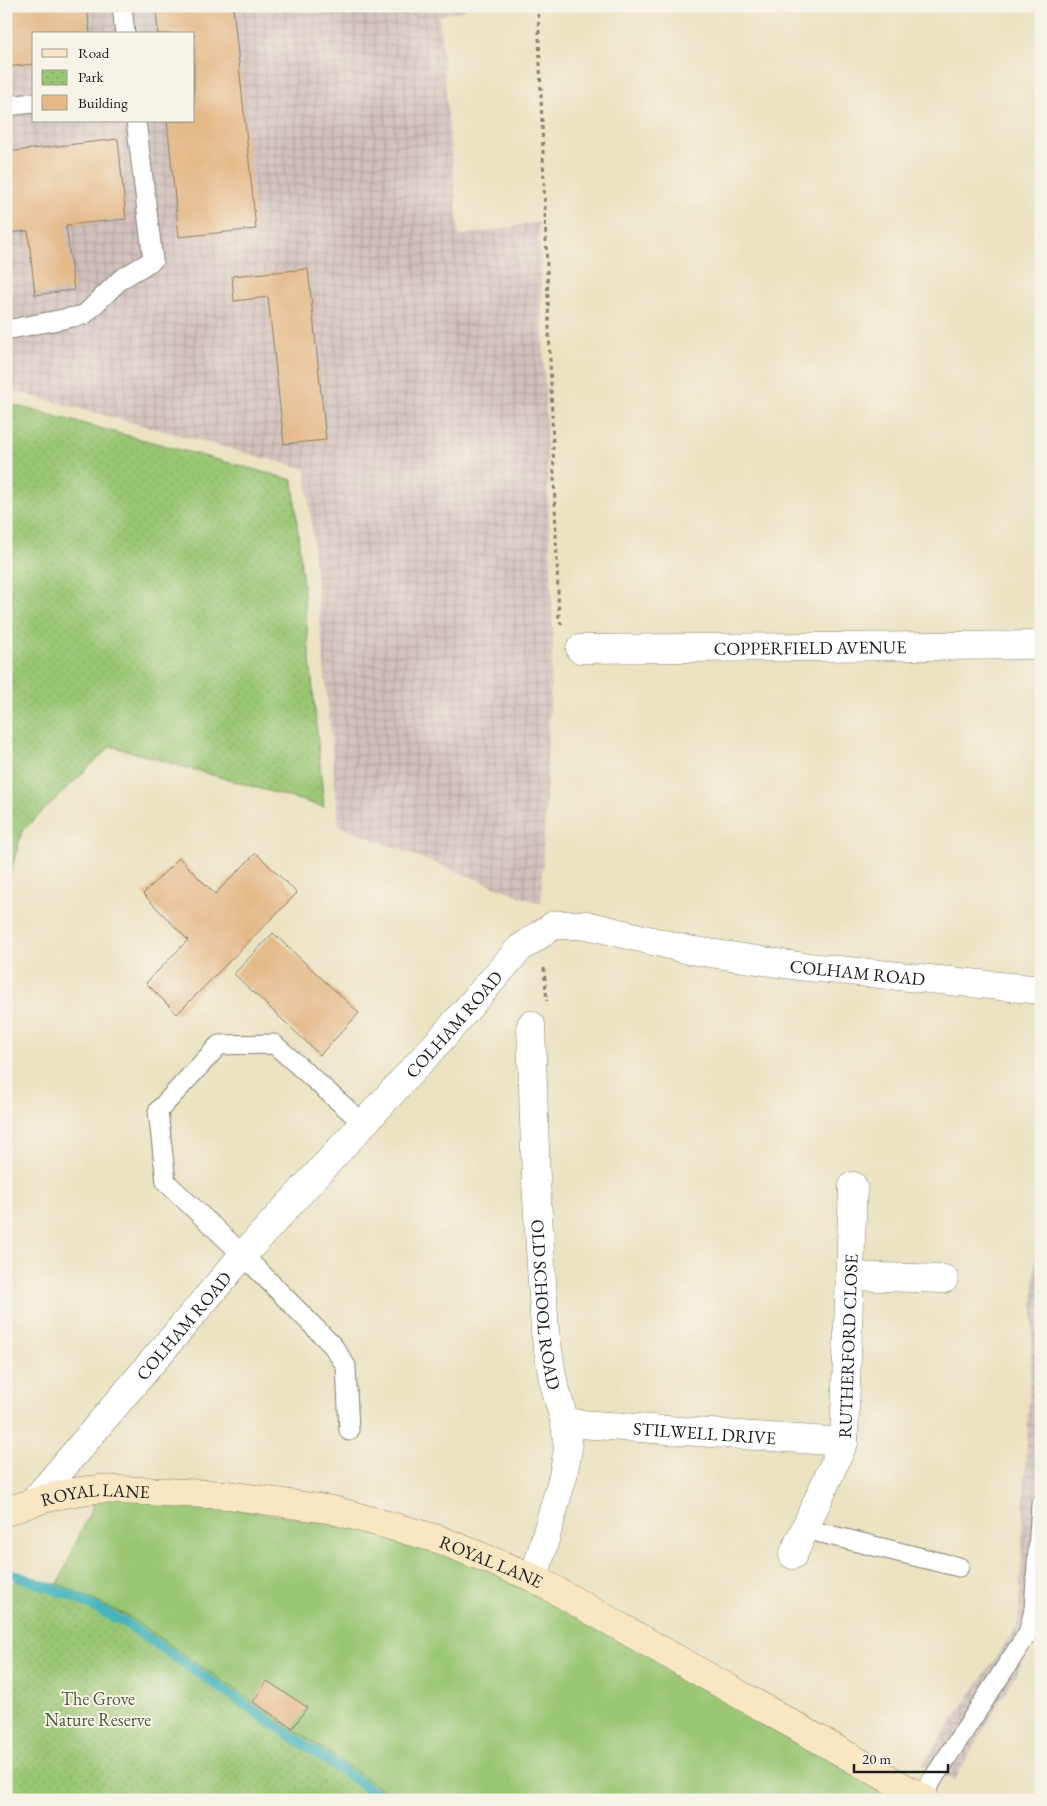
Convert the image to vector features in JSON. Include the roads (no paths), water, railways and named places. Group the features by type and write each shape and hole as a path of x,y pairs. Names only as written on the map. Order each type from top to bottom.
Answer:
{"street":[{"name":"COPPERFIELD AVENUE","path":"580,649 1041,645"},
{"name":"COLHAM ROAD","path":"35,1500 243,1255 520,950 554,924 587,925 689,950 798,966 1041,990"},
{"name":"OLD SCHOOL ROAD","path":"530,1025 536,1181 545,1332 553,1380 565,1423 568,1449 563,1476 534,1578"},
{"name":"RUTHERFORD CLOSE","path":"793,1555 844,1442 854,1186"},
{"path":"849,1276 944,1279"},
{"name":"STILWELL DRIVE","path":"565,1423 844,1442"},
{"name":"ROYAL LANE","path":"6,1512 35,1500 83,1490 100,1489 228,1495 333,1510 438,1538 534,1578 923,1798"}],"lane":[{"path":"122,6 125,32"},
{"path":"6,106 32,103"},
{"path":"6,330 84,315 120,279 153,260 136,122"},
{"path":"349,1431 346,1366 333,1346 243,1255 166,1182 158,1111 219,1045 274,1044 363,1122"},
{"path":"923,1798 1028,1633 1034,1610 1041,1504"},
{"path":"805,1528 959,1567"}],"waterway":[{"path":"6,1572 72,1596 124,1622 385,1800"}],"park label":[{"name":"The Grove Nature Reserve","path":"98,1708"}]}
